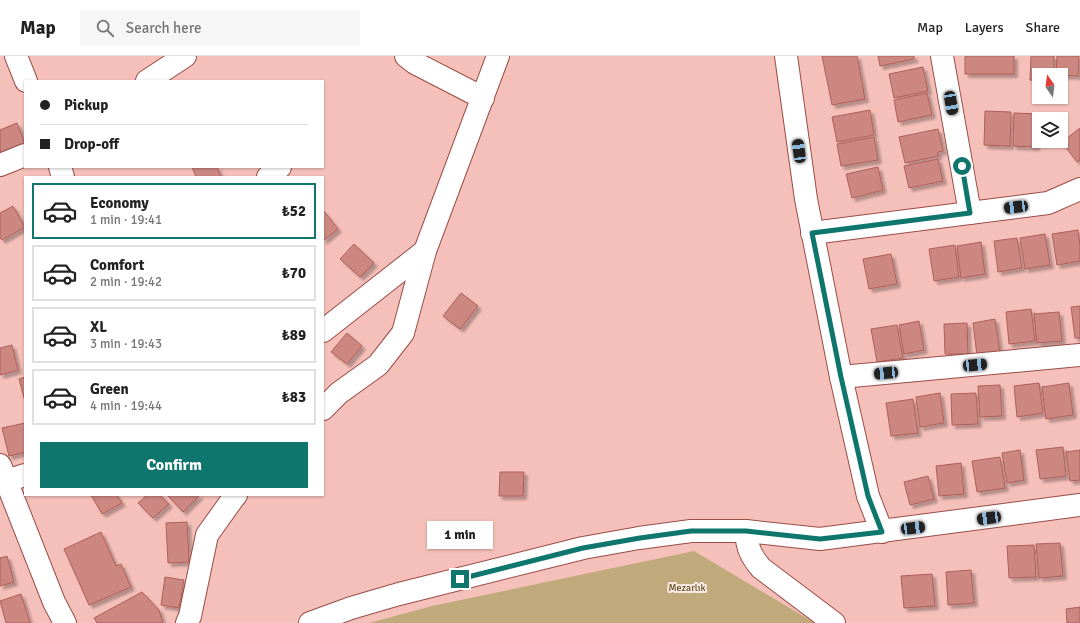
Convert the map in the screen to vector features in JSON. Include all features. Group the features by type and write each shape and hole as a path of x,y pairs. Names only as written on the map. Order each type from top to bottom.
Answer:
{"street":[{"path":"16,56 26,80"},
{"path":"149,80 185,56"},
{"path":"406,56 415,63 483,98"},
{"path":"324,408 339,393 378,365 403,333 425,251 498,56"},
{"path":"786,56 806,199 841,377 868,496 882,532"},
{"path":"942,56 970,213"},
{"path":"0,166 24,155"},
{"path":"269,176 279,168"},
{"path":"812,233 1048,203 1080,189"},
{"path":"324,330 425,251"},
{"path":"841,377 1080,355"},
{"path":"10,474 54,602 65,623"},
{"path":"187,623 190,616 207,535 235,496"},
{"path":"310,623 351,608 399,594 583,548 640,538 691,531 746,531 820,539 1080,505"},
{"path":"746,531 747,542 752,558 761,568 834,623"}],"green space":[{"name":"Mezarlık","path":"694,551 815,623 369,623 432,606"}],"building":[{"path":"822,56 857,56 865,99 832,105"},
{"path":"878,56 914,56 914,59 880,66"},
{"path":"965,56 1014,56 1014,74 965,74"},
{"path":"1031,56 1054,56 1054,68 1032,68 1032,80 1030,80"},
{"path":"1057,56 1079,56 1078,76 1068,76 1068,68 1056,68"},
{"path":"923,67 928,91 894,98 889,74"},
{"path":"927,93 932,115 898,122 894,100"},
{"path":"870,110 874,135 837,142 832,117"},
{"path":"985,111 1011,112 1010,146 984,145"},
{"path":"1014,113 1032,114 1032,147 1013,146"},
{"path":"17,123 24,141 24,151 4,159 0,150 0,130"},
{"path":"1080,128 1080,160 1077,162 1066,148 1068,148 1068,137"},
{"path":"938,129 943,151 938,152 938,156 905,163 899,137"},
{"path":"874,137 878,160 841,166 837,144"},
{"path":"938,159 943,181 909,188 904,166"},
{"path":"878,167 883,190 852,198 846,174"},
{"path":"192,168 217,168 221,176 196,176"},
{"path":"13,206 24,228 2,240 0,238 0,213"},
{"path":"324,211 338,229 324,240"},
{"path":"1078,230 1080,261 1057,265 1052,234"},
{"path":"1045,234 1050,265 1025,269 1020,238"},
{"path":"1017,238 1022,268 998,272 994,241"},
{"path":"981,242 985,274 961,278 957,246"},
{"path":"354,244 374,263 360,277 340,259"},
{"path":"955,245 959,277 934,281 929,249"},
{"path":"891,254 897,284 869,289 863,259"},
{"path":"461,293 478,306 460,329 443,316"},
{"path":"1080,306 1080,338 1075,338 1071,307"},
{"path":"1031,309 1035,341 1009,344 1006,312"},
{"path":"1059,312 1062,341 1037,343 1034,314"},
{"path":"995,319 1000,353 977,356 973,323"},
{"path":"919,321 924,350 904,354 899,325"},
{"path":"967,323 968,354 945,354 944,324"},
{"path":"897,325 903,358 877,362 871,329"},
{"path":"347,333 362,346 347,364 331,352"},
{"path":"12,345 18,370 0,375 0,348"},
{"path":"24,377 24,398 19,379"},
{"path":"1039,383 1043,413 1017,417 1014,386"},
{"path":"1069,383 1073,415 1046,419 1042,387"},
{"path":"1000,385 1002,416 980,417 978,386"},
{"path":"940,393 944,423 920,427 916,397"},
{"path":"976,393 978,424 952,425 951,394"},
{"path":"913,399 918,433 891,436 886,403"},
{"path":"24,423 24,452 9,456 2,428"},
{"path":"1063,447 1066,476 1040,479 1036,450"},
{"path":"1020,450 1024,480 1007,483 1002,453"},
{"path":"1080,450 1080,480 1070,481 1066,452"},
{"path":"1000,457 1005,488 977,492 972,461"},
{"path":"961,463 964,494 939,496 936,466"},
{"path":"500,472 524,472 523,496 499,496"},
{"path":"928,476 934,499 910,505 904,482"},
{"path":"92,496 118,496 122,503 102,514"},
{"path":"146,496 161,496 169,504 153,518 138,503"},
{"path":"168,496 199,496 183,512"},
{"path":"187,522 189,562 168,563 166,523"},
{"path":"101,532 116,566 121,564 131,587 89,605 64,549"},
{"path":"1060,543 1063,576 1039,578 1036,544"},
{"path":"1034,545 1036,577 1009,578 1007,546"},
{"path":"7,556 14,582 0,586 0,558"},
{"path":"971,570 974,603 948,605 946,572"},
{"path":"932,574 935,606 904,608 901,576"},
{"path":"165,577 184,580 179,608 161,605"},
{"path":"142,592 159,610 163,623 97,623 94,618"},
{"path":"21,594 30,623 6,623 0,601"},
{"path":"1080,607 1080,623 1067,623 1066,609"}],"route":[{"path":"460,579 583,548 691,531 746,531 820,539 882,532 868,496 841,377 812,233 970,213 962,166"}]}
